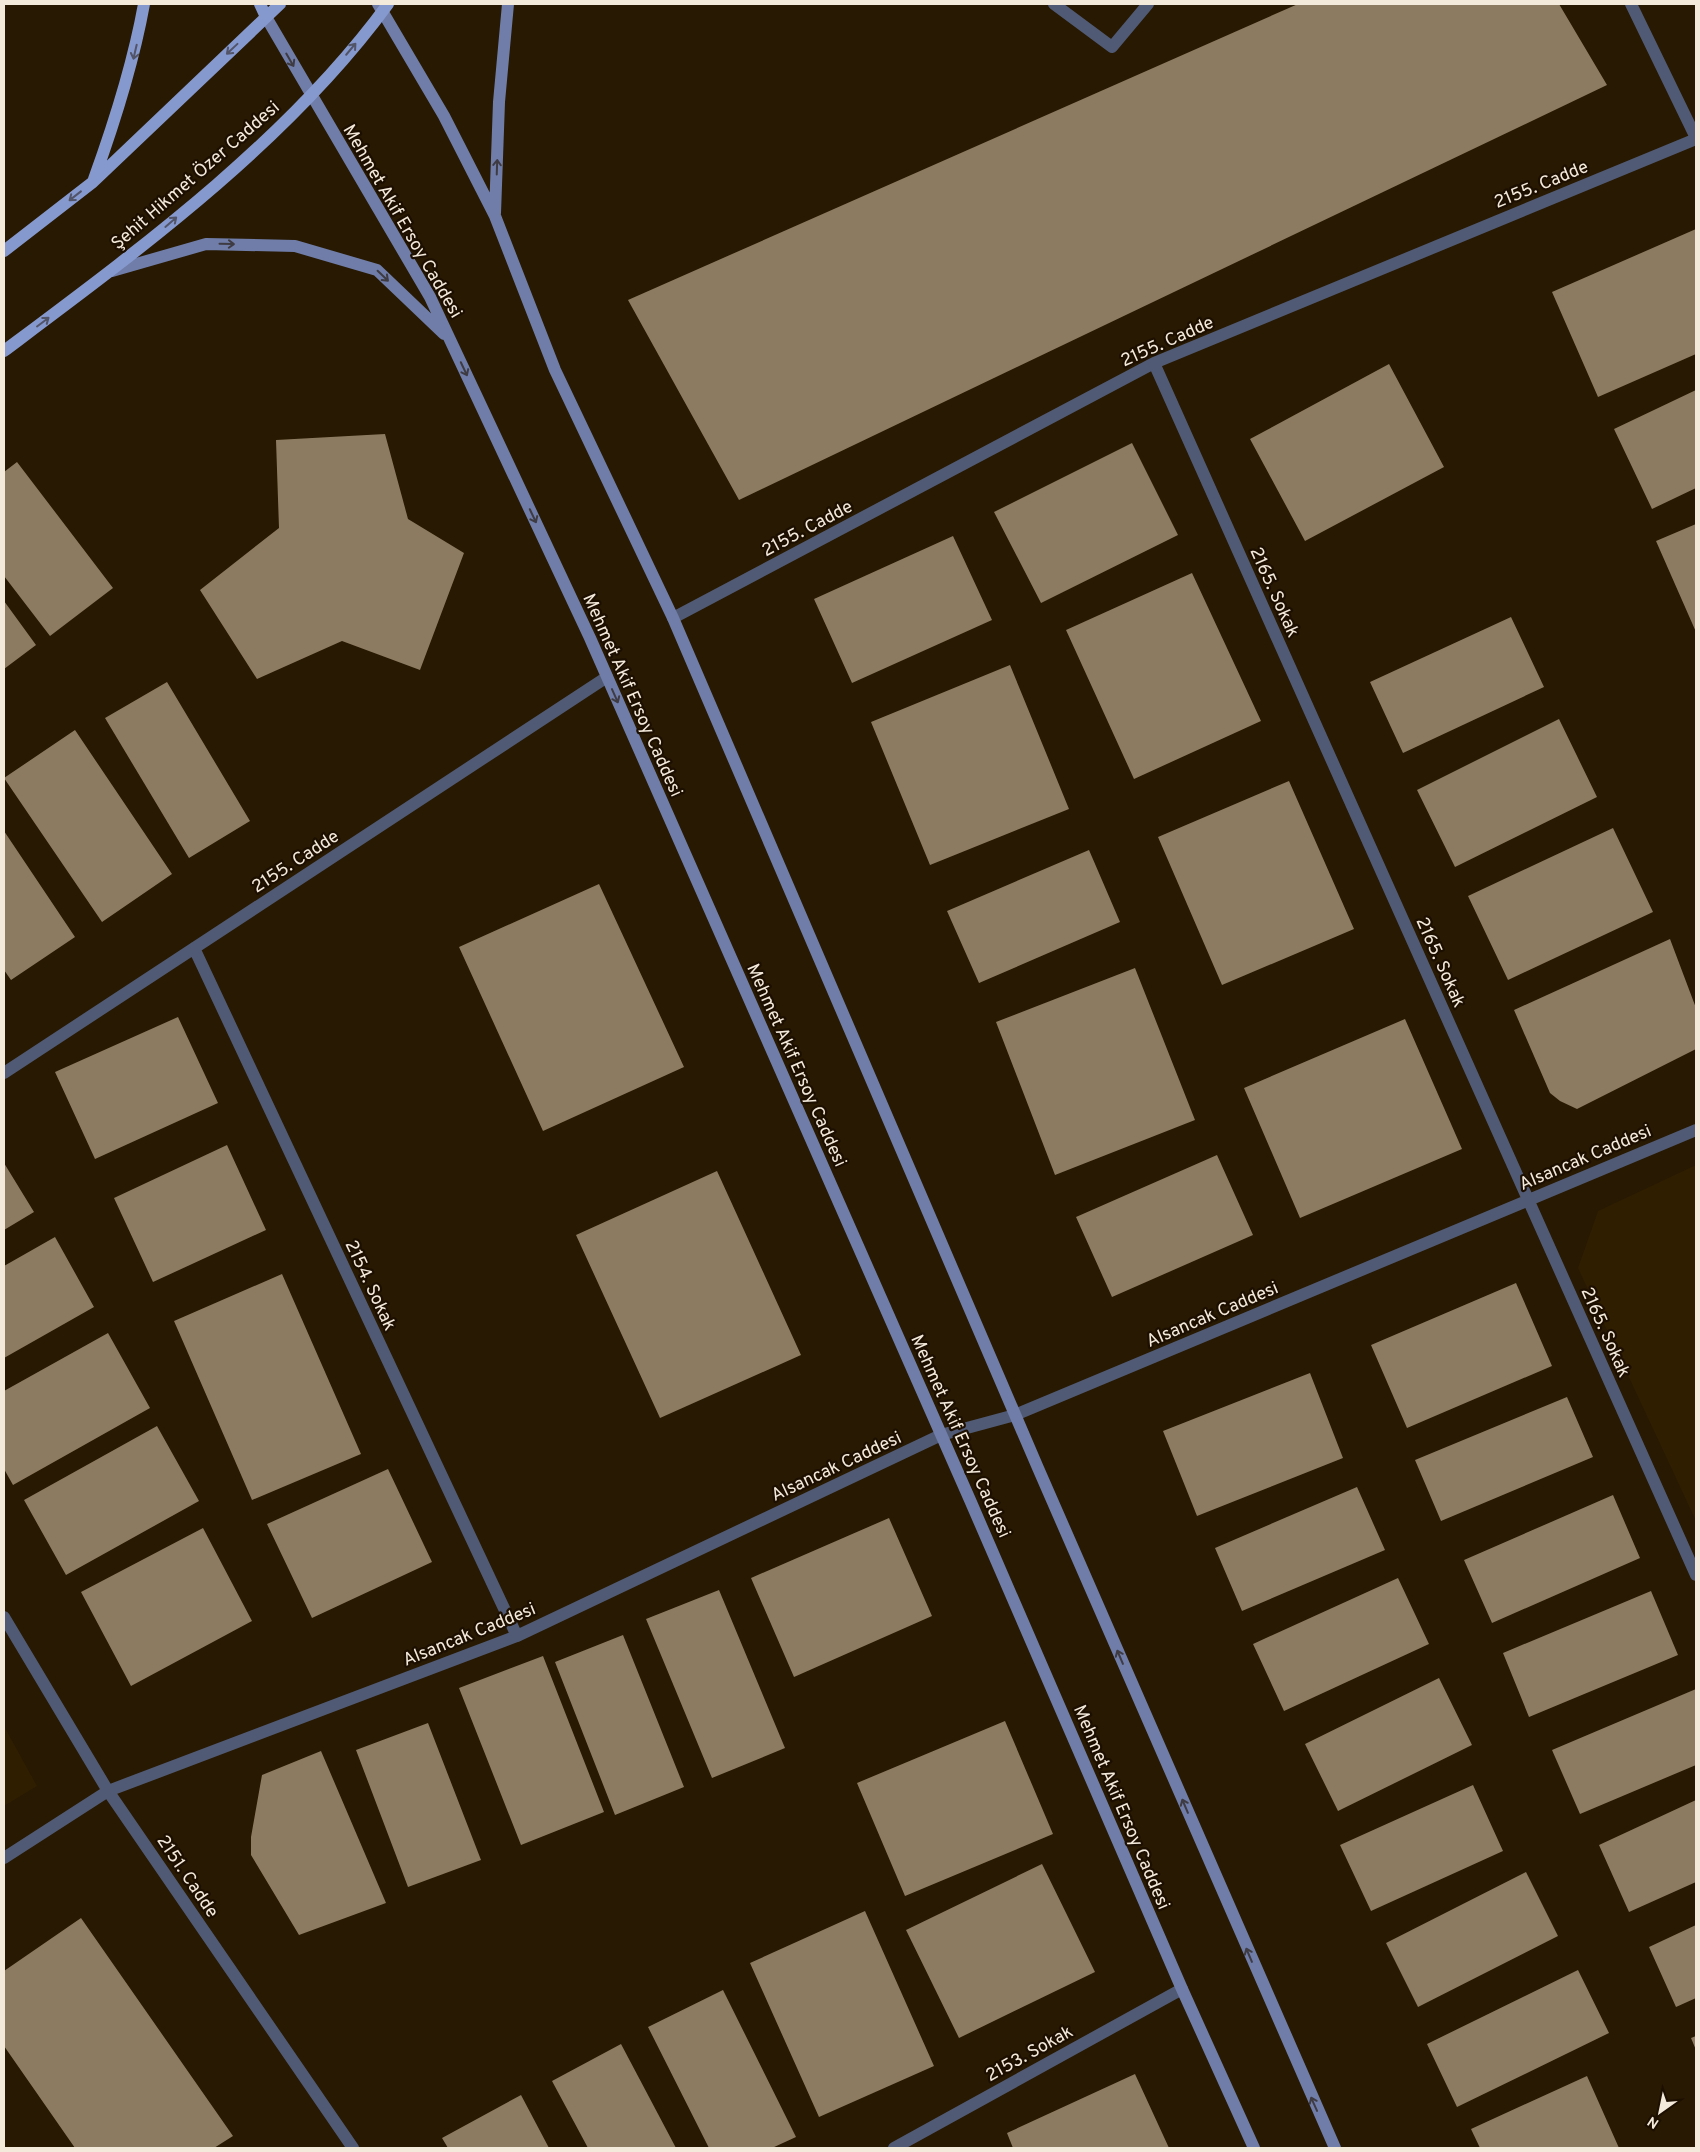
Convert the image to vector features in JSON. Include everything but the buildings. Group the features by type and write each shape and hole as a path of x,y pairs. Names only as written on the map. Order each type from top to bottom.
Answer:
{"main road":[{"path":"93,182 119,110 136,52 144,4"},
{"path":"260,4 266,18"},
{"path":"4,251 93,182 280,4"},
{"name":"Şehit Hikmet Özer Caddesi","path":"4,351 112,271 247,156 311,96 383,6"}],"street":[{"path":"495,216 499,102 508,4"},
{"path":"1054,4 1112,48 1148,4"},
{"path":"1631,4 1696,139"},
{"path":"383,6 444,116 495,216 555,370 673,618 1016,1415 1335,2148"},
{"name":"Mehmet Akif Ersoy Caddesi","path":"266,18 430,297 450,340 606,678 941,1435 1182,1989 1254,2148"},
{"name":"2155. Cadde","path":"673,618 1154,363 1696,139"},
{"path":"112,271 206,244 295,246 377,270 450,340"},
{"name":"2165. Sokak","path":"1154,363 1696,1575"},
{"name":"2155. Cadde","path":"4,1074 606,678"},
{"name":"2154. Sokak","path":"194,948 517,1636"},
{"name":"Alsancak Caddesi","path":"4,1858 108,1791 517,1636 941,1435 1016,1415 1696,1130"},
{"name":"2151. Cadde","path":"4,1617 108,1791 354,2148"},
{"name":"2153. Sokak","path":"894,2148 1182,1989"}],"shaded area":[{"path":"1696,1165 1696,1521 1578,1268 1598,1211"},
{"path":"4,1726 37,1786 4,1806"}]}
